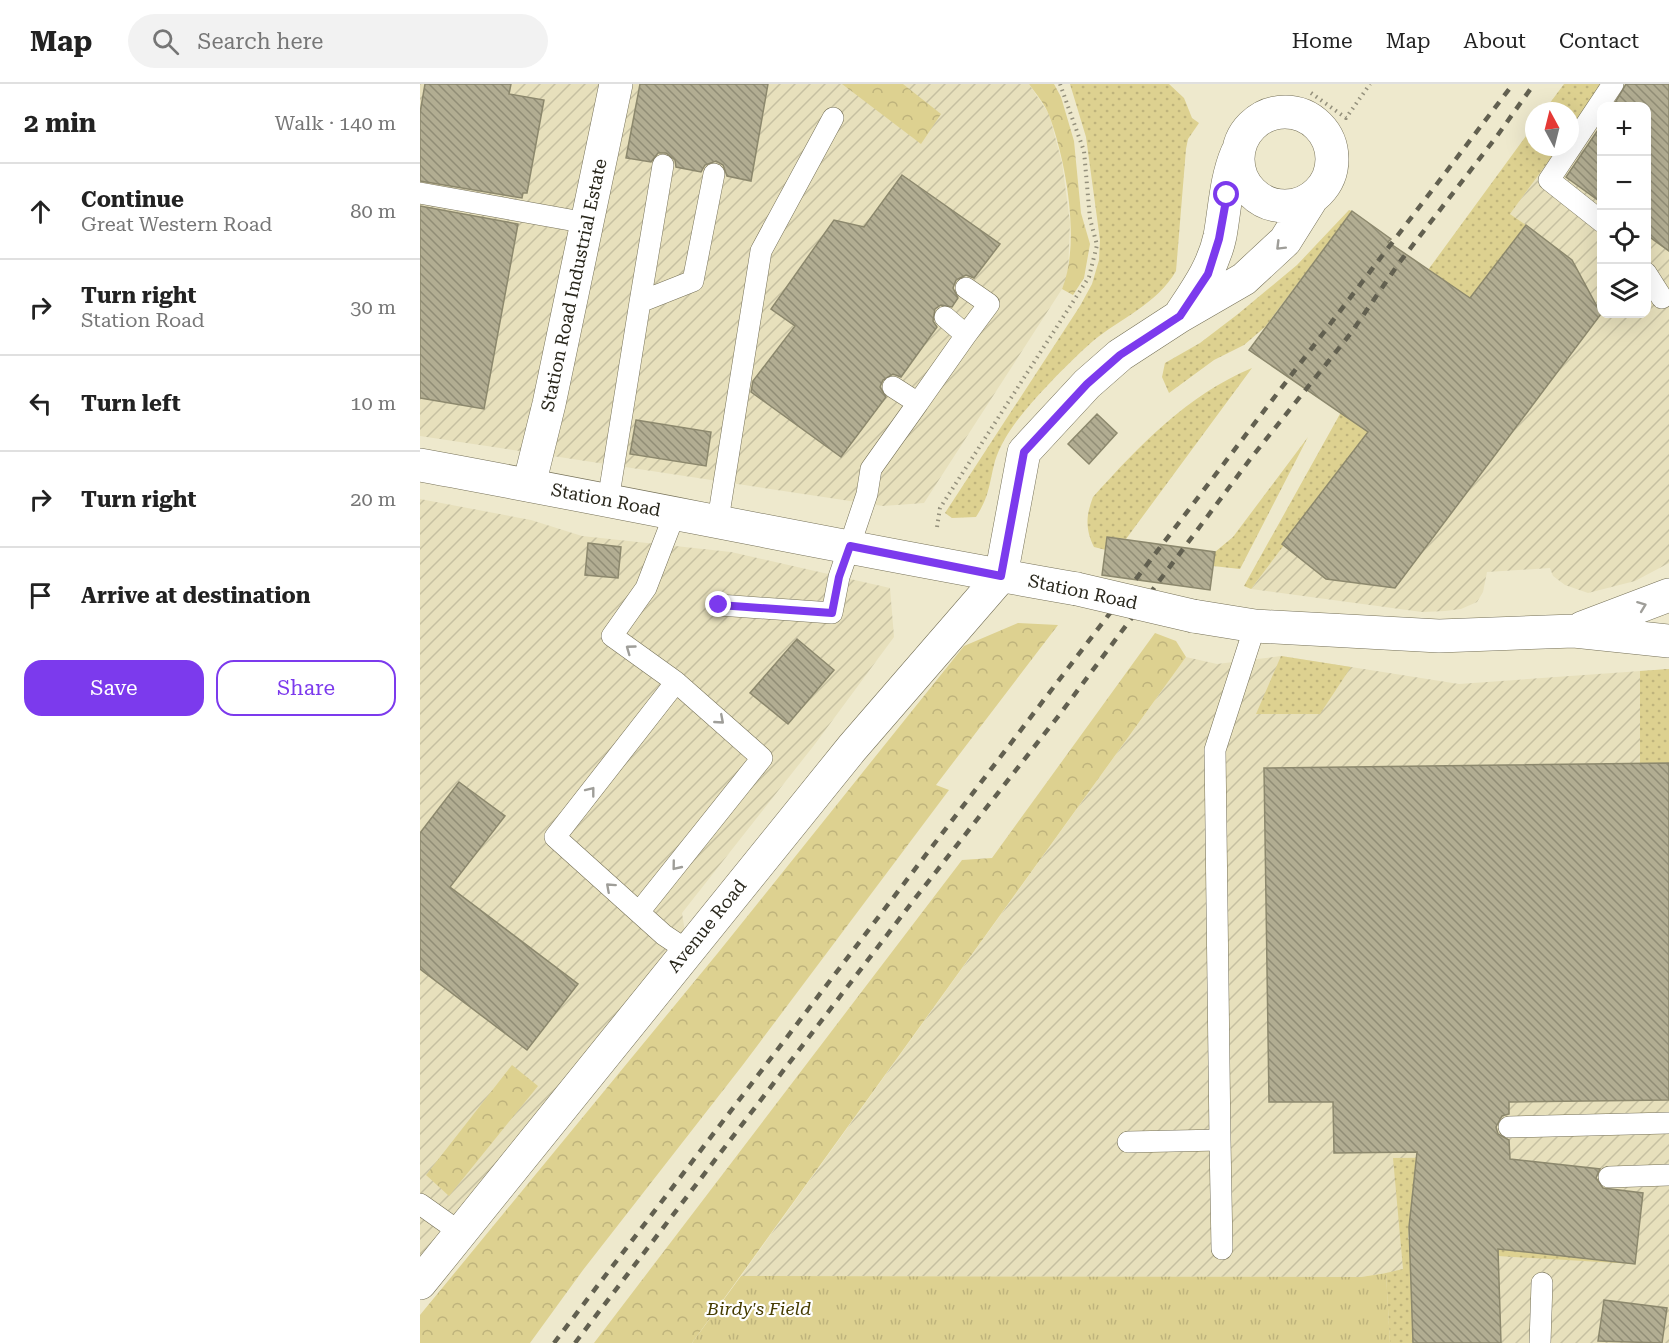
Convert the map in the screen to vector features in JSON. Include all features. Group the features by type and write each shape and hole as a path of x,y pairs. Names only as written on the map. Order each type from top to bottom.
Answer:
{"street":[{"name":"Station Road Industrial Estate","path":"529,484 616,84"},
{"path":"1001,576 1024,452 1087,384 1120,355 1180,316 1244,279 1286,241 1312,198 1329,177 1333,164 1327,137 1312,120 1296,113 1279,112 1262,118 1249,129 1231,168 1219,239 1208,274 1180,316"},
{"path":"1240,146 1240,175 1257,198 1270,205 1285,207 1299,205 1312,198"},
{"name":"Station Road","path":"420,465 718,520 932,564 1077,589 1193,616 1255,626 1440,636 1574,631 1669,641"},
{"name":"Avenue Road","path":"420,1283 852,748 1001,576"},
{"name":"Station Road","path":"1574,631 1669,595"}],"lane":[{"path":"1597,218 1549,180 1613,84"},
{"path":"718,520 761,251 833,118"},
{"path":"608,501 663,165"},
{"path":"640,302 693,280 714,174"},
{"path":"420,193 587,223"},
{"path":"1651,280 1662,298"},
{"path":"719,605 832,613 839,577 867,494 871,469 989,304 966,288"},
{"path":"945,317 966,335"},
{"path":"894,387 918,403"},
{"path":"639,912 762,758 676,682 612,636 646,588 675,513"},
{"path":"1222,1249 1215,750 1255,626"},
{"path":"676,682 555,837 664,935 688,951"},
{"path":"1509,1127 1669,1124"},
{"path":"1128,1142 1221,1140"},
{"path":"1609,1177 1669,1174"},
{"path":"420,1204 461,1233"},
{"path":"1540,1343 1542,1283"}],"path":[{"path":"932,564 940,508 1089,277 1097,245 1090,219 1084,151 1060,84"},
{"path":"1311,93 1346,118 1370,84"}],"shaded area":[{"path":"420,84 1029,84 1049,114 1062,163 1070,222 1068,274 1062,289 924,503 883,506 420,436"},
{"path":"1604,84 1669,84 1669,563 1635,581 1588,593 1565,585 1553,576 1550,568 1487,572 1483,592 1477,602 1461,609 1445,611 1422,612 1251,589 1526,225 1510,214 1552,156 1579,156 1579,119"},
{"path":"420,499 531,520 582,536 731,552 890,588 894,637 815,744 682,913 688,951 420,1283"},
{"path":"1281,656 1459,684 1669,669 1669,1343 1390,1343 1385,1273 1361,1277 741,1276 1186,657 1217,664"}],"green space":[{"path":"842,84 903,84 941,114 921,144"},
{"path":"1029,84 1054,84 1061,97 1074,141 1081,213 1090,244 1084,278 1073,295 1062,289 1068,270 1071,226 1066,178 1047,111"},
{"path":"1070,84 1169,84 1184,98 1192,118 1199,123 1188,139 1186,149 1176,271 1168,283 1149,302 1093,341 1039,394 1004,440 995,461 987,496 976,517 952,518 945,513 1080,306 1092,284 1099,260 1100,240 1086,137"},
{"path":"1564,84 1604,84 1579,119 1579,102 1551,102"},
{"path":"1525,137 1525,156 1552,156 1510,214 1526,225 1251,589 1244,586 1340,414 1437,277 1428,270"},
{"path":"1349,210 1352,211 1265,327 1244,345 1214,360 1169,393 1162,377 1165,363 1200,343 1297,265"},
{"path":"1252,368 1126,539 1108,537 1106,550 1094,547 1087,522 1093,497 1166,423 1206,392"},
{"path":"1308,437 1240,569 1213,566 1215,552 1233,537"},
{"path":"1018,623 1058,625 936,785 949,790 742,1066 583,1270 530,1343 420,1343 420,1315 717,954 964,646"},
{"path":"1155,633 1176,641 1186,657 692,1343 594,1343 962,860 992,858"},
{"path":"1281,656 1351,667 1320,714 1256,714"},
{"path":"1669,669 1669,763 1640,763 1640,671"},
{"path":"512,1065 538,1086 449,1196 426,1175"},
{"path":"1494,1157 1414,1179 1408,1239 1635,1264 1498,1256 1410,1260 1413,1343 1390,1343 1386,1273 1403,1269 1393,1158"},
{"name":"Birdy's Field","path":"1386,1273 1390,1343 692,1343 741,1276 1361,1277"}],"building":[{"path":"425,84 511,84 509,94 544,100 527,193 523,193 522,198 420,181 420,113"},
{"path":"640,84 768,84 751,181 727,176 723,165 716,161 705,165 701,172 676,167 675,160 666,153 658,153 651,162 626,158"},
{"path":"1626,84 1669,84 1669,251 1651,238 1651,102 1615,102"},
{"path":"1597,131 1597,199 1566,177"},
{"path":"902,175 1000,244 974,278 966,275 956,280 953,288 958,298 952,307 941,305 935,309 933,321 937,327 901,377 893,374 883,380 880,387 886,397 841,457 751,392 753,381 795,326 771,309 834,220 864,227"},
{"path":"420,206 518,224 484,409 420,398"},
{"path":"1352,211 1391,239 1388,242 1470,298 1526,225 1572,260 1597,307 1598,318 1395,588 1326,579 1282,544 1368,432 1249,350"},
{"path":"1097,414 1117,433 1089,464 1068,444"},
{"path":"636,420 711,432 706,466 630,454"},
{"path":"1107,537 1215,552 1210,590 1102,575"},
{"path":"588,543 621,547 618,578 585,575"},
{"path":"797,639 834,670 788,724 750,693"},
{"path":"1669,763 1669,1100 1509,1102 1509,1114 1502,1116 1496,1127 1498,1134 1509,1140 1510,1159 1600,1169 1596,1178 1603,1188 1643,1193 1635,1264 1498,1249 1501,1343 1413,1343 1409,1227 1417,1152 1334,1153 1333,1102 1269,1102 1264,768"},
{"path":"459,782 505,816 450,887 578,984 527,1050 420,969 420,833"},
{"path":"1604,1300 1667,1308 1662,1343 1598,1341"}],"railway":[{"path":"554,1343 1513,84"},
{"path":"575,1343 913,901 1060,714 1251,458 1351,333 1399,263 1534,84"}],"route":[{"path":"719,605 832,613 839,577 850,546 1001,576 1024,452 1087,384 1120,355 1180,316 1208,274 1219,239 1227,195"}]}
